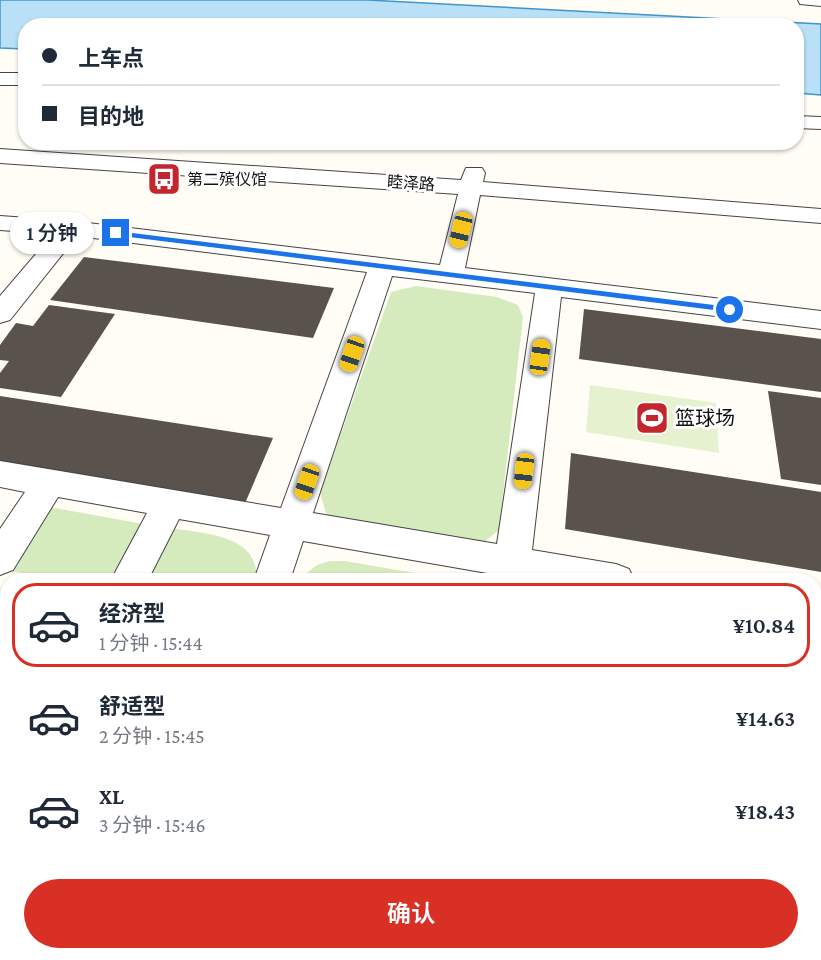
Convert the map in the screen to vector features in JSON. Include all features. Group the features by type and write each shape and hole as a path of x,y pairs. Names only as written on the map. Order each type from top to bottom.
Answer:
{"street":[{"path":"806,0 821,1"},
{"path":"0,79 18,80"},
{"path":"804,122 821,123"},
{"name":"睦泽路","path":"0,141 18,142"},
{"name":"睦泽路","path":"109,150 473,180 821,216"},
{"name":"睦泽路","path":"0,156 821,198"},
{"path":"450,275 473,180"},
{"path":"0,223 72,228 821,321"},
{"path":"0,314 72,228"},
{"path":"275,573 382,268"},
{"path":"0,474 292,525 511,572 549,288"},
{"path":"0,559 49,483"},
{"path":"133,573 170,504"}],"green space":[{"path":"416,286 497,297 518,305 523,317 499,530 483,543 342,527 326,513 320,493 391,292"},
{"name":"篮球场","path":"590,385 716,403 719,453 586,432"},
{"path":"44,506 143,524 118,573 21,573 6,570"},
{"path":"167,527 211,534 239,544 249,553 255,565 256,573 145,573"},
{"path":"330,561 344,561 415,573 307,573 317,565"}],"water":[{"path":"0,0 368,0 708,18 18,18 18,49 0,48"},
{"path":"804,23 821,24 821,95 804,94"}],"building":[{"path":"84,257 334,288 313,338 50,300"},
{"path":"49,305 115,314 61,397 0,388 0,373 9,361 0,360 0,345 16,323 33,326"},
{"path":"584,309 821,339 821,392 579,359"},
{"path":"768,391 821,398 821,485 781,479"},
{"path":"0,396 273,438 243,508 0,466"},
{"path":"571,453 821,492 821,572 565,529"}],"place":[{"name":"第二殡仪馆","path":"164,179"},
{"name":"篮球场","path":"652,418"}],"route":[{"path":"116,233 730,310"}]}
